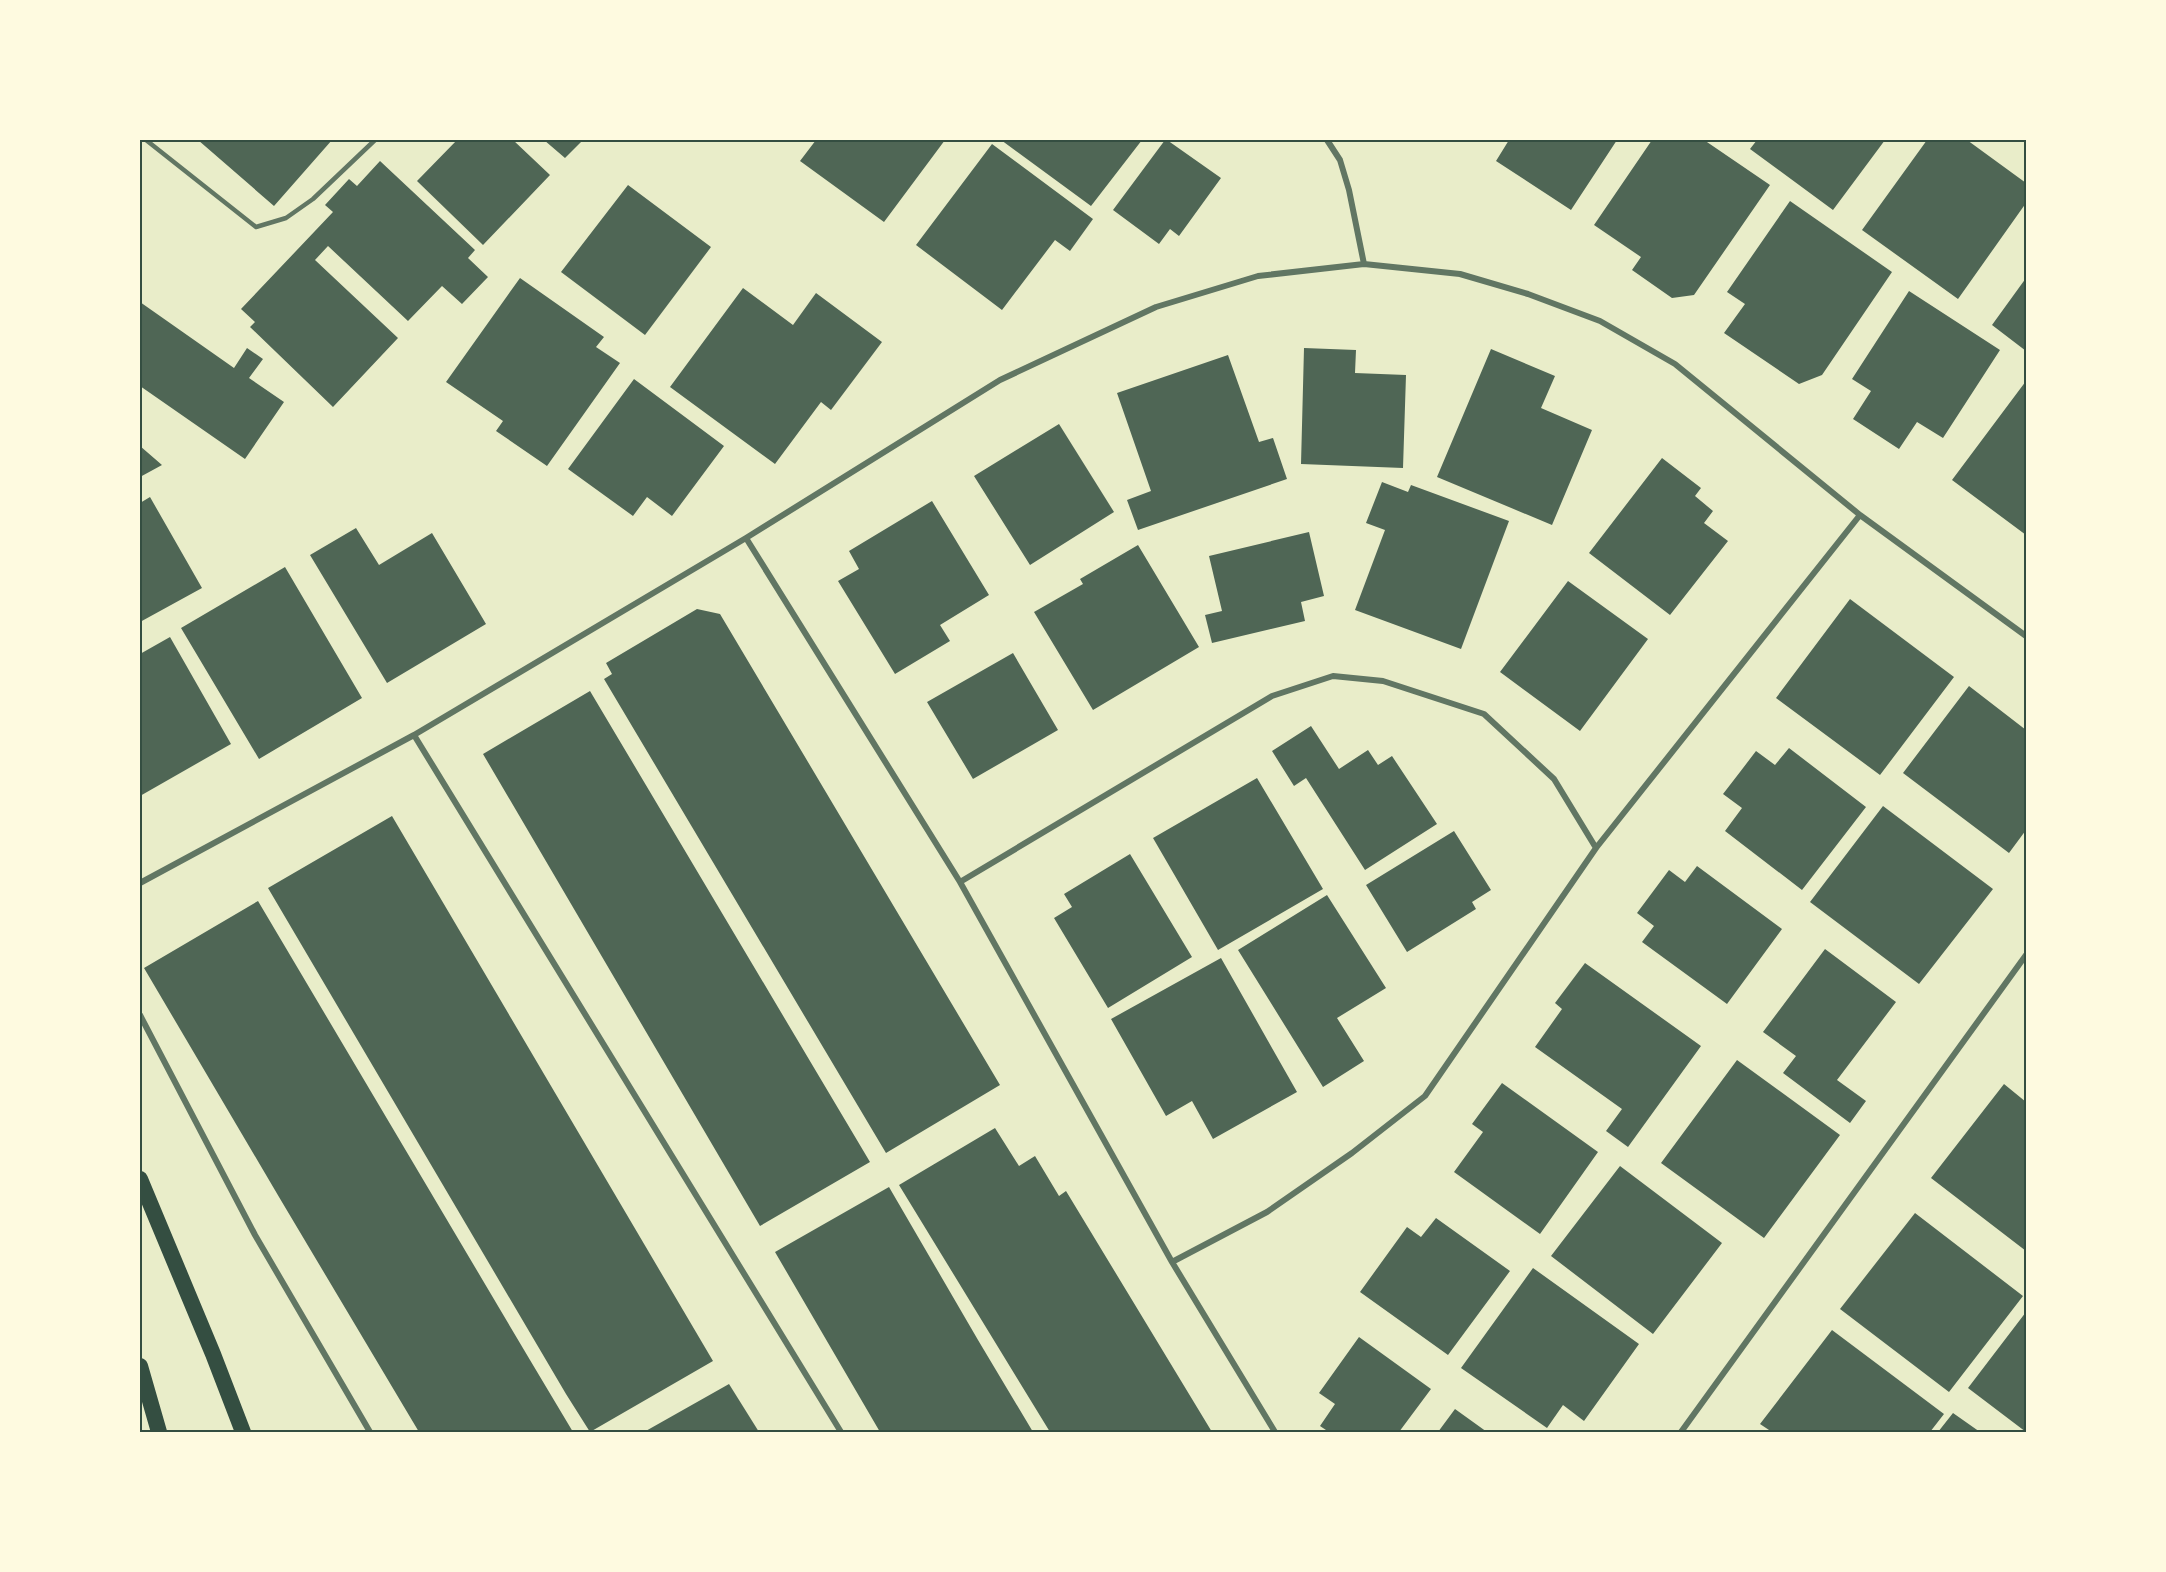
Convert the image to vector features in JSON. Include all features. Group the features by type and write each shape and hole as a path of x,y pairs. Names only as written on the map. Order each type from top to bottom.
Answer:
{"highway":[{"path":"140,1179 243,1432"},
{"path":"140,1366 159,1432"}],"street":[{"path":"1328,140 1340,160 1346,180 1364,264"},
{"path":"140,883 414,735 746,538 1000,380 1155,307 1258,276 1364,264 1460,274 1528,294 1600,321 1675,364 1860,515 2026,636"},
{"path":"1172,1262 1267,1212 1352,1153 1425,1096 1596,848 1860,515"},
{"path":"746,538 960,882 1172,1262 1275,1432"},
{"path":"960,882 1272,696 1333,676 1383,681 1484,714 1554,779 1596,848"},
{"path":"414,735 841,1432"},
{"path":"1681,1432 2026,955"},
{"path":"140,1015 255,1235 370,1432"}],"lane":[{"path":"147,140 256,226 286,218 313,199 375,140"}],"building":[{"path":"198,140 332,140 274,206"},
{"path":"457,140 513,140 550,175 483,245 417,181"},
{"path":"544,140 583,140 565,158"},
{"path":"816,140 945,140 884,222 800,161"},
{"path":"1001,140 1142,140 1091,206"},
{"path":"1165,140 1221,178 1179,236 1170,229 1159,244 1113,210"},
{"path":"1509,140 1617,140 1571,210 1496,161"},
{"path":"1652,140 1704,140 1770,185 1694,295 1672,298 1632,270 1641,257 1594,225"},
{"path":"1757,140 1885,140 1833,210 1750,149"},
{"path":"1927,140 1967,140 2026,183 2026,203 1958,299 1862,230"},
{"path":"992,144 1093,219 1070,251 1055,240 1002,310 916,245"},
{"path":"380,161 475,250 468,258 488,277 462,304 442,286 408,321 328,246 315,260 398,338 333,407 250,327 255,322 241,309 333,212 325,205 349,179 357,186"},
{"path":"628,185 711,247 645,335 561,272"},
{"path":"1790,201 1892,272 1822,375 1799,384 1724,333 1745,304 1727,292"},
{"path":"520,278 604,337 596,347 620,363 547,466 496,431 503,421 446,382"},
{"path":"2026,278 2026,351 1992,325"},
{"path":"743,288 793,325 816,293 882,342 831,410 821,402 775,464 670,387"},
{"path":"1909,291 2000,350 1943,438 1917,422 1899,449 1853,419 1871,391 1852,379"},
{"path":"140,302 234,368 247,348 263,359 249,378 284,402 245,459 140,386"},
{"path":"1304,348 1356,350 1355,373 1406,375 1403,468 1301,464"},
{"path":"1491,349 1555,376 1541,408 1592,430 1552,525 1437,477"},
{"path":"1228,355 1259,442 1273,438 1287,479 1138,530 1127,500 1151,491 1117,393"},
{"path":"634,379 724,446 672,516 647,497 633,516 568,469"},
{"path":"2026,381 2026,535 1952,480"},
{"path":"1059,424 1114,512 1030,565 974,476"},
{"path":"140,446 162,465 140,477"},
{"path":"1662,458 1701,488 1695,496 1713,511 1704,523 1728,541 1670,615 1589,553"},
{"path":"1382,482 1408,492 1411,485 1509,521 1461,649 1355,610 1385,530 1366,523"},
{"path":"150,497 202,588 140,622 140,503"},
{"path":"932,501 989,595 940,625 950,641 895,674 838,581 859,569 849,551"},
{"path":"356,528 379,565 432,533 486,624 387,683 310,555"},
{"path":"1309,532 1324,596 1301,602 1305,621 1212,643 1205,615 1222,611 1209,556"},
{"path":"1138,545 1199,647 1093,710 1034,612 1083,584 1080,579"},
{"path":"285,567 362,698 259,759 181,628"},
{"path":"1568,581 1648,639 1580,731 1500,672"},
{"path":"1850,599 1954,677 1880,775 1776,698"},
{"path":"697,609 720,614 1000,1085 886,1153 604,679 612,674 606,663"},
{"path":"170,637 231,744 140,796 140,654"},
{"path":"1013,653 1058,730 973,779 927,702"},
{"path":"1969,686 2026,730 2026,830 2009,853 1903,773"},
{"path":"590,691 870,1162 760,1226 483,754"},
{"path":"1311,726 1339,769 1368,750 1378,765 1392,756 1437,824 1365,870 1306,778 1294,786 1272,751"},
{"path":"1789,748 1866,807 1802,890 1725,831 1742,808 1723,794 1756,751 1775,765"},
{"path":"1257,778 1323,889 1218,950 1153,838"},
{"path":"1883,806 1993,889 1919,984 1810,902"},
{"path":"392,816 713,1361 590,1432 268,888"},
{"path":"1454,831 1491,890 1472,902 1476,909 1407,952 1366,885"},
{"path":"1130,854 1192,957 1108,1008 1054,918 1072,907 1064,894"},
{"path":"1697,866 1782,929 1727,1004 1642,942 1654,926 1637,913 1669,870 1685,882"},
{"path":"1327,895 1386,988 1337,1018 1364,1061 1323,1087 1238,950"},
{"path":"258,901 573,1432 419,1432 279,1197 144,968"},
{"path":"1825,949 1896,1002 1837,1080 1866,1101 1850,1123 1783,1073 1796,1056 1763,1032"},
{"path":"1221,958 1297,1092 1213,1139 1192,1101 1166,1116 1111,1019"},
{"path":"1585,963 1701,1046 1628,1147 1606,1131 1622,1109 1535,1047 1562,1009 1555,1003"},
{"path":"1737,1060 1840,1135 1764,1238 1661,1163"},
{"path":"1502,1083 1598,1152 1540,1234 1454,1172 1483,1132 1472,1124"},
{"path":"2004,1084 2026,1102 2026,1251 1931,1178"},
{"path":"995,1128 1019,1166 1035,1156 1059,1196 1066,1191 1212,1432 1050,1432 899,1185"},
{"path":"1620,1166 1722,1243 1653,1334 1551,1256"},
{"path":"889,1187 1033,1432 880,1432 775,1252"},
{"path":"1915,1213 2023,1296 1949,1392 1840,1309"},
{"path":"1436,1218 1510,1271 1448,1355 1360,1292 1407,1227 1421,1237"},
{"path":"1533,1268 1639,1344 1584,1421 1563,1405 1547,1428 1461,1368"},
{"path":"2026,1312 2026,1432 1968,1388"},
{"path":"1832,1330 1944,1414 1930,1432 1772,1432 1760,1424"},
{"path":"1359,1337 1431,1389 1399,1432 1329,1432 1320,1426 1335,1404 1319,1393"},
{"path":"729,1384 759,1432 644,1432"},
{"path":"1455,1409 1487,1432 1438,1432"},
{"path":"1953,1413 1980,1432 1938,1432"}]}
